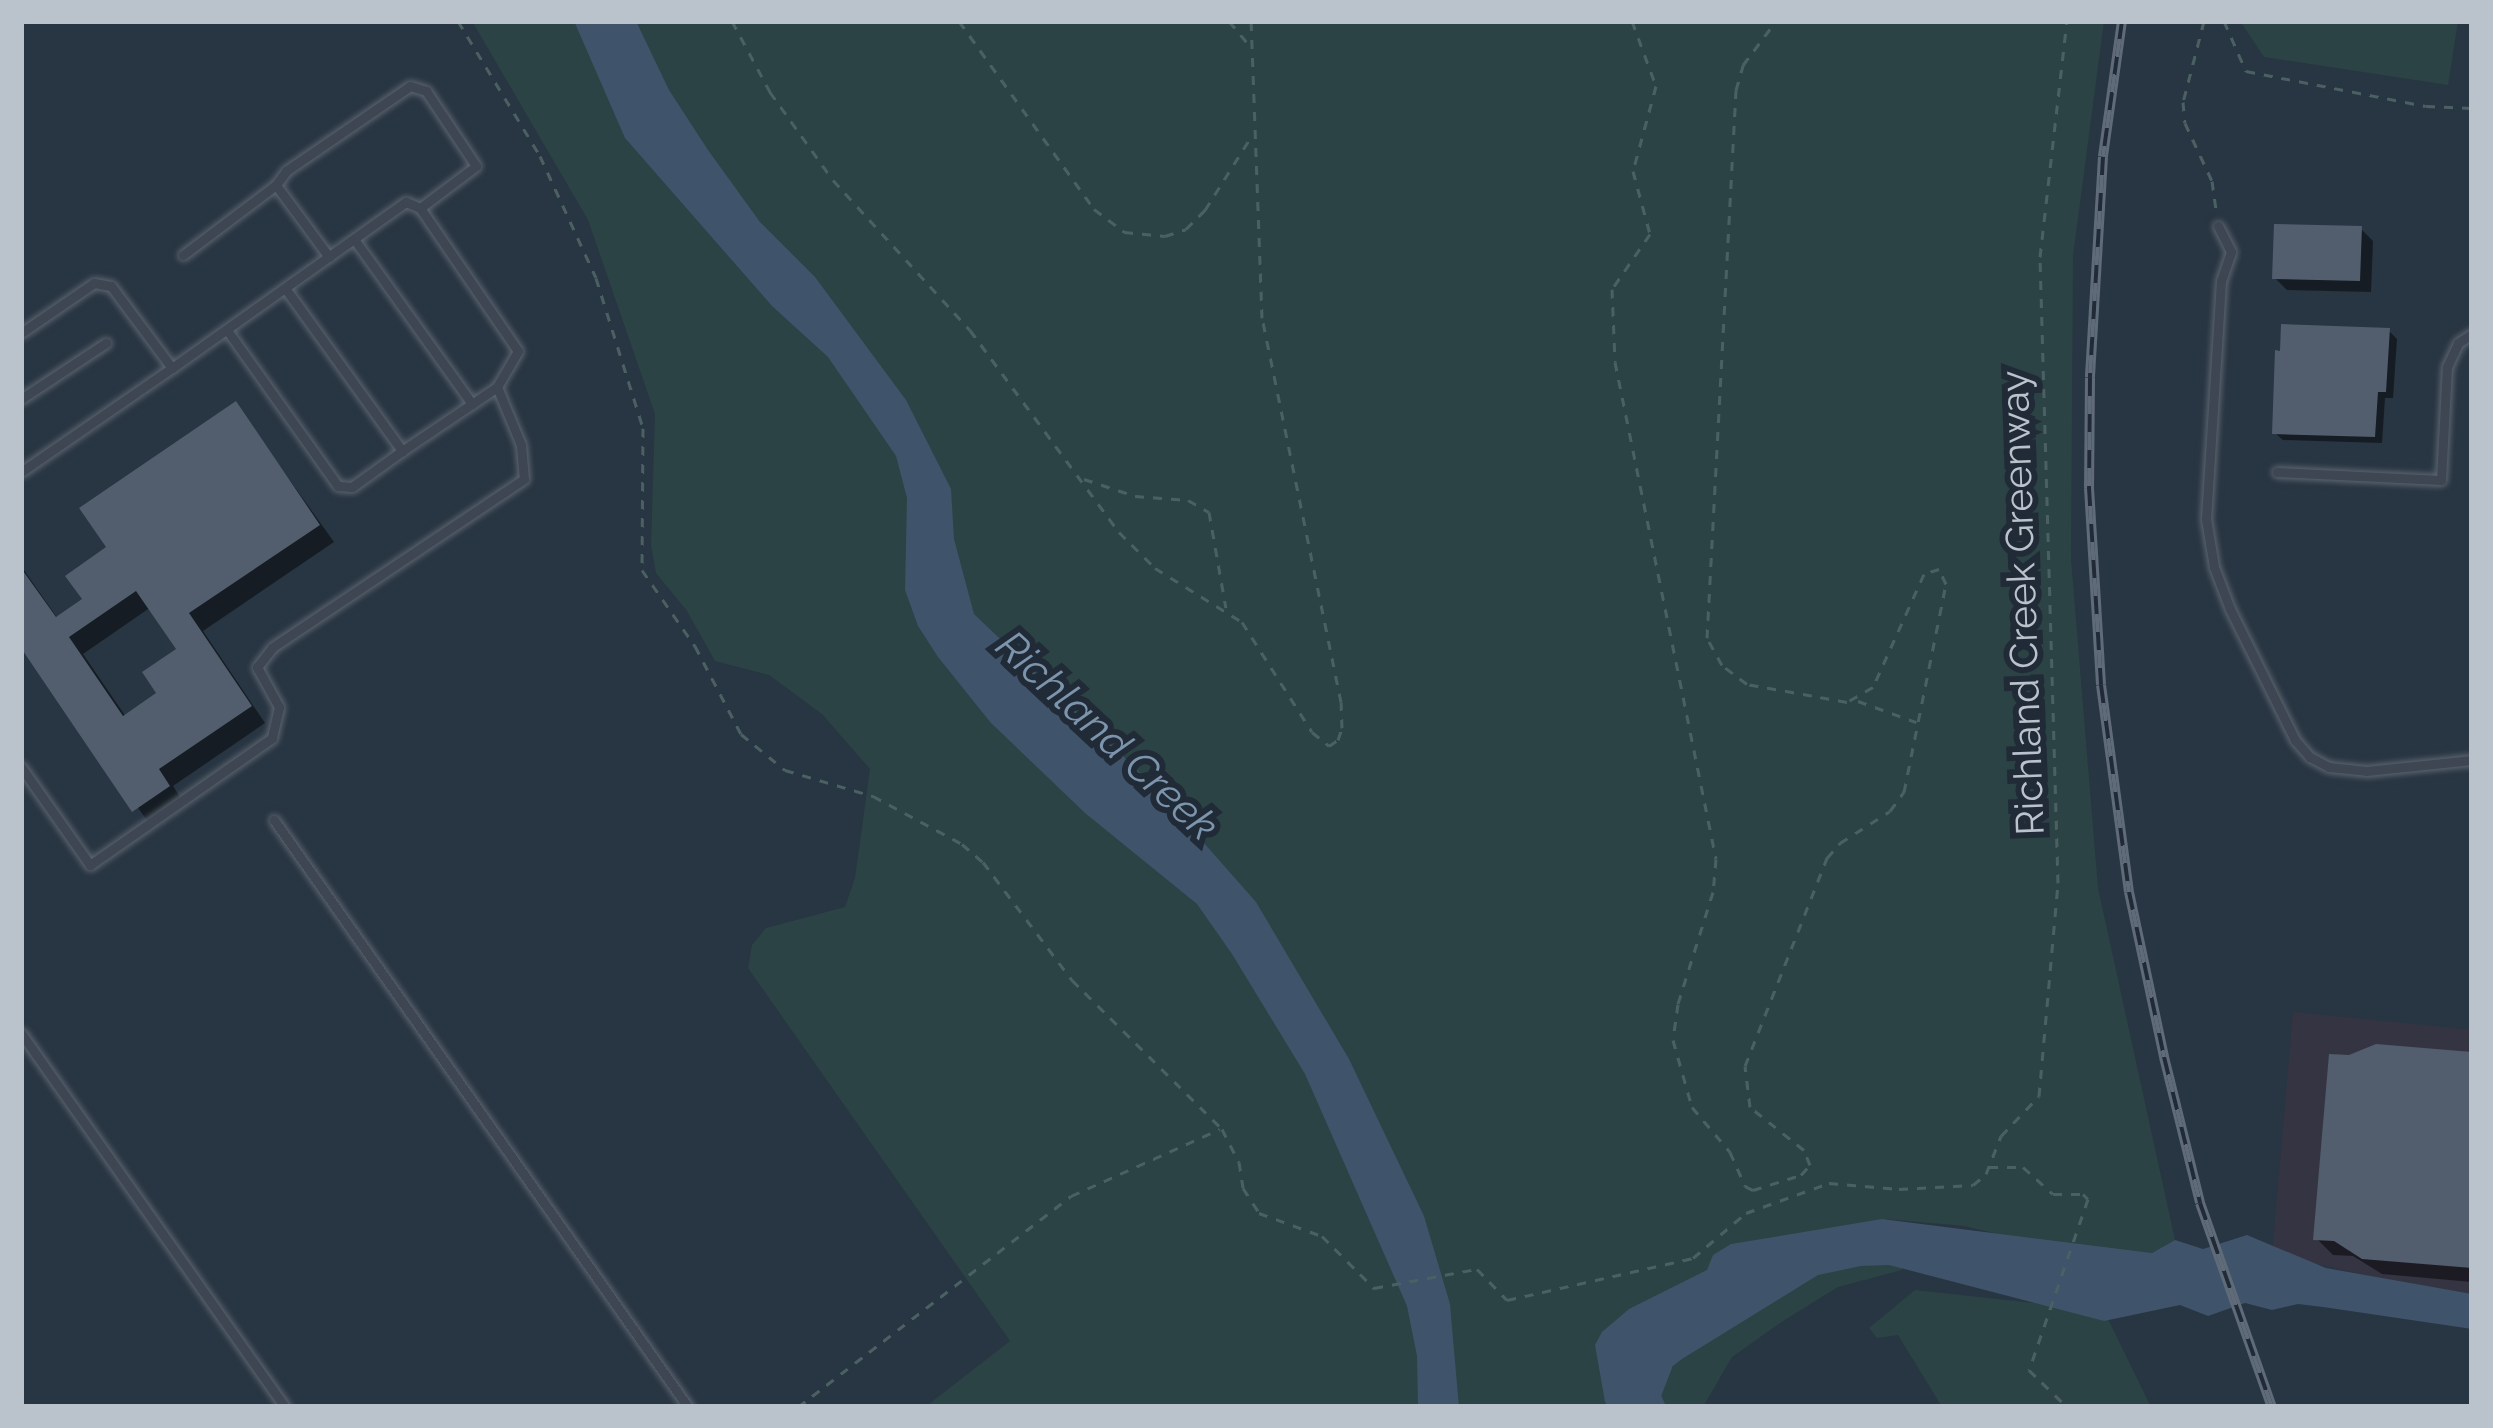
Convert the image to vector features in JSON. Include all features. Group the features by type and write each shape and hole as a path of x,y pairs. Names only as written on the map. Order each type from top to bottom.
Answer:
{"lane":[{"path":"183,255 276,185 286,172 410,86 426,91 476,166 420,208"},
{"path":"276,185 329,257"},
{"path":"21,472 406,202 420,208 518,351 496,387 352,487 338,486 227,330"},
{"path":"2218,226 2231,253 2221,281 2206,519 2214,567 2230,609 2295,740 2310,757 2329,767 2366,771 2472,760"},
{"path":"354,239 472,404"},
{"path":"21,333 94,283 111,286 172,368"},
{"path":"285,288 402,451"},
{"path":"2277,472 2441,480 2447,367 2458,343 2472,334"},
{"path":"21,399 106,343"},
{"path":"21,767 90,865 272,738 279,707 257,667 272,648 524,479 521,445 496,387"},
{"path":"274,820 688,1407"},
{"path":"21,1033 285,1407"}],"path":[{"path":"458,21 540,156 596,278 643,428 642,570 695,646 741,734 785,770 873,796 970,850 1072,980 1222,1129 1239,1162 1247,1196 1259,1213 1322,1236 1374,1288 1477,1269 1507,1300 1693,1258 1746,1213 1829,1183 1899,1190 1965,1187 1979,1181 1989,1167 2028,1170 2053,1194 2083,1194 2088,1199 2029,1370 2067,1407"},
{"path":"732,21 770,92 833,180 970,330 1140,556 1242,622 1312,732 1328,746 1338,740 1341,702 1262,318 1251,21"},
{"path":"958,21 1094,208 1124,232 1166,236 1186,229 1205,210 1252,136"},
{"path":"1228,21 1251,47"},
{"path":"1632,21 1656,86 1633,171 1650,234 1612,289 1616,377 1716,860 1713,892 1678,1004 1673,1040 1687,1097 1730,1152 1749,1189 1801,1175 1810,1165 1804,1150 1750,1107 1745,1066 1823,865 1840,843 1898,803 1946,584 1944,573 1936,567 1921,578 1873,687 1856,699 1829,703 1748,684 1722,665 1708,638 1736,89 1743,65 1776,21"},
{"name":"Richland Creek Greenway","path":"1989,1167 2001,1136 2039,1096 2054,957 2058,883 2040,257 2067,21"},
{"path":"2204,21 2183,102 2185,123 2212,181 2218,226"},
{"path":"2224,21 2246,71 2426,106 2472,108"},
{"path":"1082,478 1135,496 1187,500 1209,512 1218,538 1226,608"},
{"path":"1856,699 1918,722"},
{"path":"798,1407 1071,1196 1222,1129"}],"shaded area":[{"path":"574,21 636,21 669,90 708,150 760,222 815,277 906,400 951,489 954,539 974,614 1151,783 1256,902 1349,1059 1424,1216 1450,1304 1459,1407 1418,1407 1417,1356 1407,1306 1305,1074 1232,954 1197,904 1085,813 991,723 938,657 918,626 905,590 907,498 896,456 828,357 772,306 625,138"},
{"path":"2293,1012 2472,1030 2472,1299 2272,1254"},
{"path":"1882,1219 2152,1253 2175,1240 2203,1249 2247,1235 2326,1268 2472,1294 2472,1329 2298,1304 2272,1310 2245,1303 2208,1316 2180,1305 2104,1321 1889,1265 1861,1266 1818,1275 1682,1359 1665,1372 1658,1391 1664,1407 1609,1407 1605,1402 1595,1345 1602,1332 1629,1309 1707,1270 1713,1255 1731,1244"}],"green space":[{"path":"472,21 2104,21 2073,256 2071,559 2098,888 2175,1240 2152,1253 2033,1242 1964,1226 1886,1219 1902,1270 1838,1287 1783,1321 1732,1357 1703,1407 925,1407 1010,1341 748,968 752,945 766,928 845,907 855,878 870,769 822,714 769,675 715,661 687,611 656,573 651,545 655,414 588,220"},
{"path":"2240,21 2458,21 2448,85 2264,57"},
{"path":"1915,1290 2072,1307 2108,1319 2151,1407 1942,1407 1898,1335 1877,1338 1869,1328"}],"building":[{"path":"2274,224 2362,226 2360,281 2272,279"},
{"path":"2281,324 2390,328 2386,392 2378,392 2375,437 2272,434 2275,350 2280,351"},
{"path":"236,401 320,525 189,613 252,706 159,769 170,786 132,812 21,648 21,568 56,617 82,599 65,576 106,547 79,508","holes":["136,591 176,649 142,672 156,693 123,716 69,637"]},
{"path":"2376,1044 2472,1052 2472,1268 2362,1259 2334,1241 2313,1240 2329,1054 2349,1055"}],"waterway":[{"name":"Richland Creek","path":"2150,1284 2178,1284"},
{"name":"Richland Creek","path":"1663,1407 1658,1396 1669,1367"}],"railway":[{"path":"2122,21 2103,157 2090,378 2089,488 2101,685 2129,892 2164,1057 2200,1203 2272,1407"}]}
